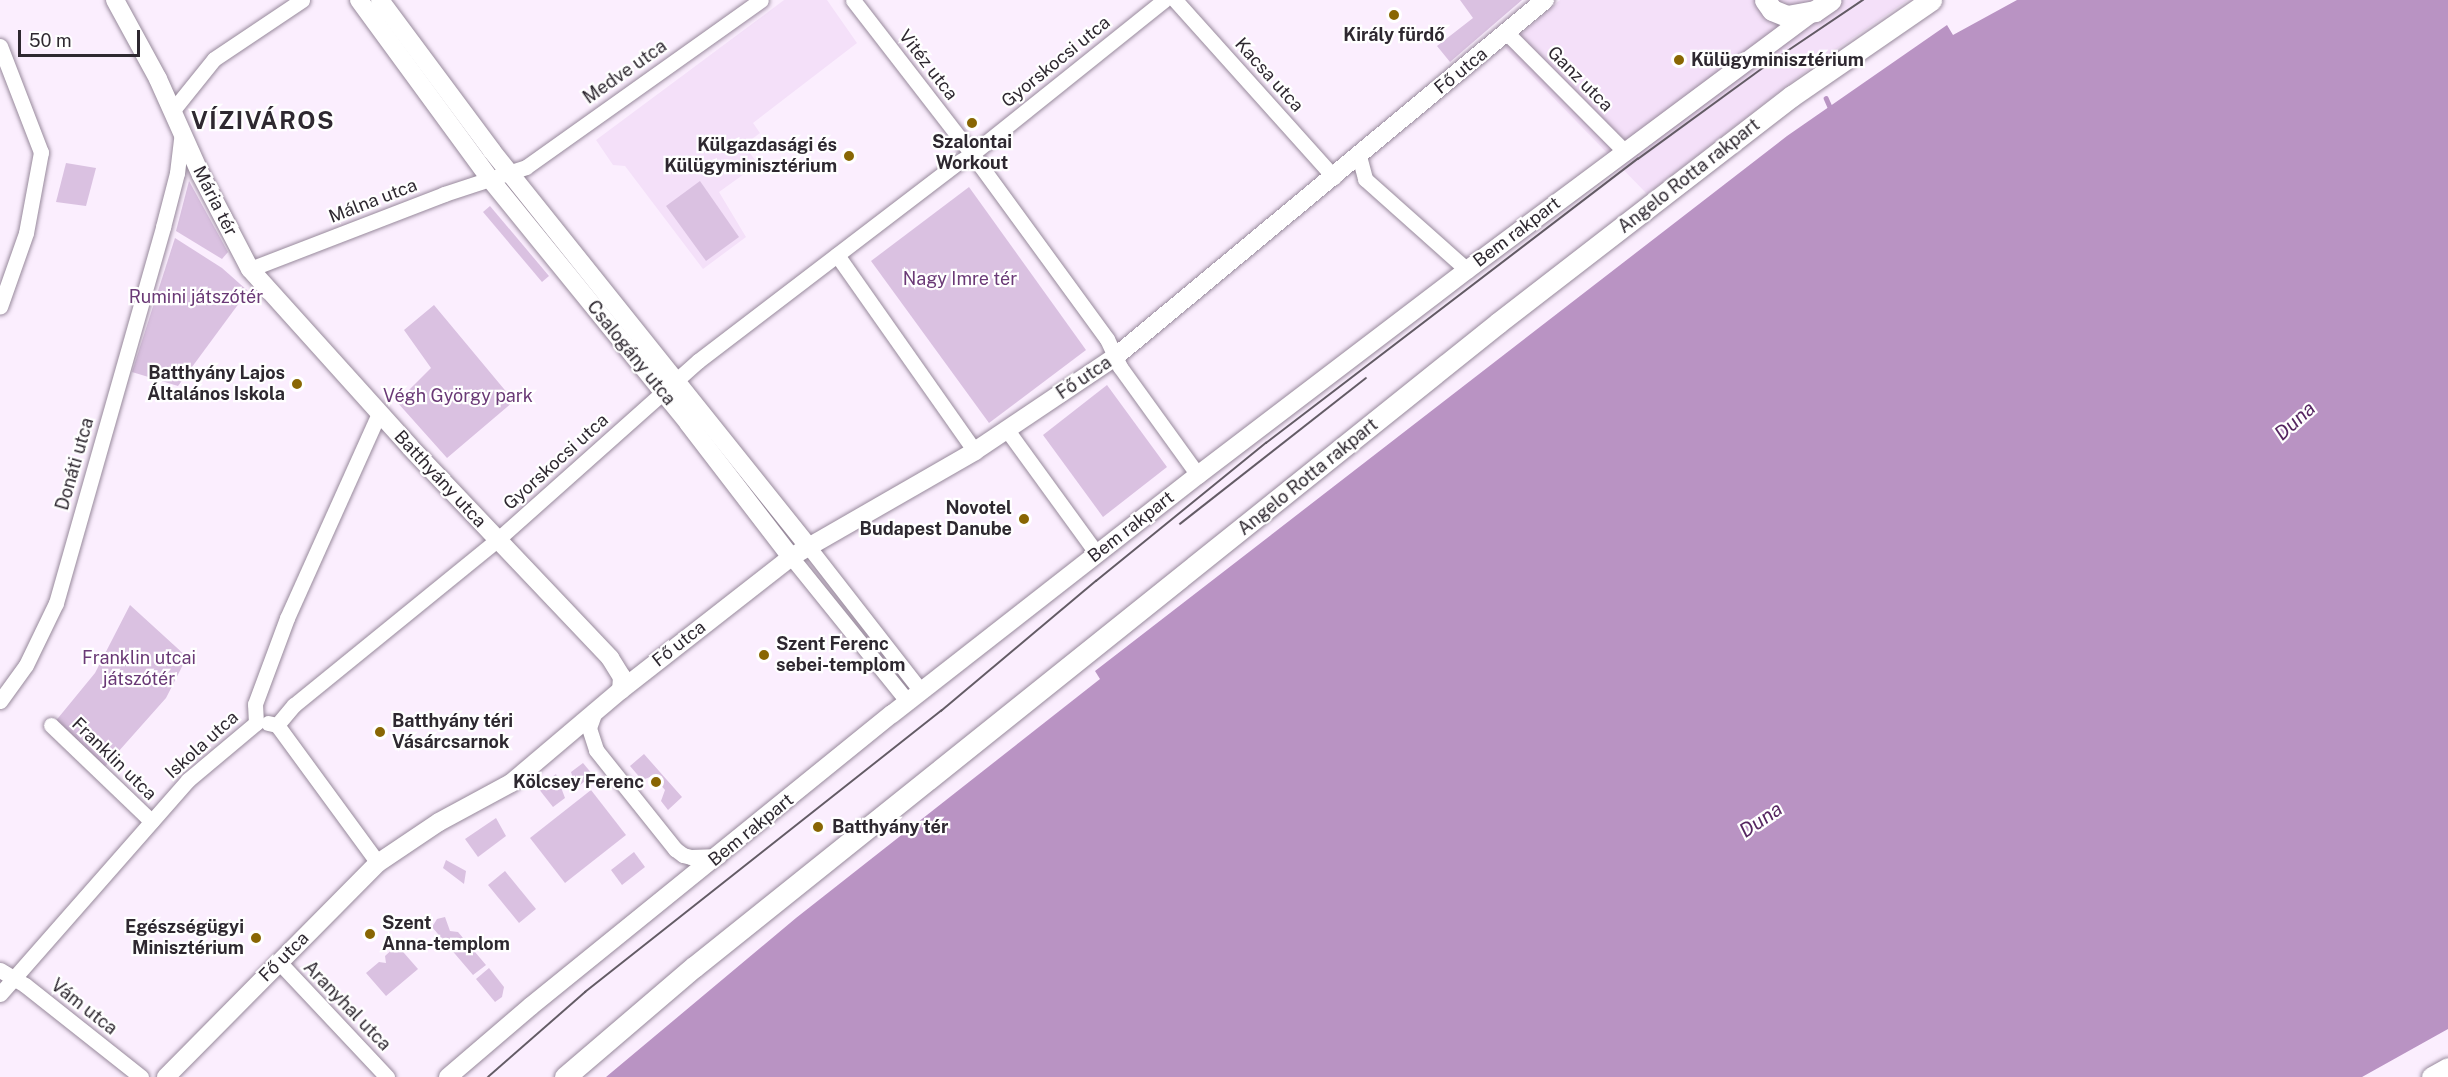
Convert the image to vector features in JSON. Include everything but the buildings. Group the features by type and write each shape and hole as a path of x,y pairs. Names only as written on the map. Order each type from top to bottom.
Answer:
{"main road":[{"name":"Angelo Rotta rakpart","path":"564,1077 694,967 1498,323 1792,96 1931,0"},
{"path":"1769,5 1787,16 1823,6"},
{"path":"2432,1077 2448,1068"}],"street":[{"path":"116,0 173,110 214,59 302,0"},
{"name":"Csalogány utca","path":"359,0 490,179 663,392 791,557 915,697"},
{"name":"Csalogány utca","path":"380,0 510,172 808,546 915,697"},
{"name":"Medve utca","path":"510,172 526,167 761,0"},
{"name":"Vitéz utca","path":"853,0 972,154"},
{"name":"Gyorskocsi utca","path":"972,154 1164,0"},
{"name":"Kacsa utca","path":"1175,0 1334,177"},
{"name":"Fő utca","path":"169,1076 378,863 407,842 511,783 621,690 791,557 975,451 1115,357 1545,0"},
{"name":"Bem rakpart","path":"448,1077 531,1006 915,697 1198,475 1467,270 1823,6"},
{"name":"Ganz utca","path":"1507,33 1625,152"},
{"path":"0,46 41,152 26,233 0,307"},
{"name":"Mária tér","path":"173,110 201,175 250,269"},
{"name":"Mária tér","path":"163,227 177,174 182,131"},
{"path":"975,451 837,255 954,165 972,154 1109,342 1115,357 1198,475"},
{"path":"1359,156 1365,179 1467,270"},
{"name":"Málna utca","path":"250,269 444,194 510,172"},
{"name":"Donáti utca","path":"0,702 5,683 26,665 56,603 163,227"},
{"name":"Gyorskocsi utca","path":"277,725 294,705 497,540 677,380 837,255"},
{"name":"Batthyány utca","path":"250,269 379,413 610,658 622,677 621,690"},
{"name":"Iskola utca","path":"0,994 6,974 188,780 256,723 255,704 287,618 379,413"},
{"path":"1007,430 1097,554"},
{"path":"594,714 590,728 597,750 675,849 683,855 719,856"},
{"path":"256,723 277,725 378,863"},
{"name":"Franklin utca","path":"51,725 151,821"},
{"name":"Aranyhal utca","path":"279,963 387,1077"},
{"name":"Vám utca","path":"6,974 141,1077"}],"shaded area":[{"path":"784,0 827,0 857,43 753,123 760,133 744,145 758,164 719,192 746,237 703,269 625,166 613,165 596,140"},
{"path":"1560,0 1908,0 1818,62 1647,194 1505,48"}],"green space":[{"path":"1460,0 1522,0 1450,62 1437,46 1473,18"},
{"path":"66,163 96,168 86,206 56,202"},
{"path":"189,181 228,252 222,259 176,231"},
{"path":"700,181 739,237 706,261 666,206"},
{"name":"Nagy Imre tér","path":"969,187 1086,350 989,423 871,261"},
{"path":"490,206 549,276 542,282 483,212"},
{"name":"Rumini játszótér","path":"175,238 222,268 248,291 178,386 132,372"},
{"name":"Végh György park","path":"434,305 514,401 447,458 397,402 431,368 404,330"},
{"path":"1107,385 1167,467 1103,517 1043,435"},
{"name":"Franklin utcai játszótér","path":"130,605 187,657 166,698 102,770 54,723 95,673"},
{"path":"644,754 682,797 668,810 661,801 665,790 653,776 642,780 630,766"},
{"path":"583,763 593,775 576,788 571,772"},
{"path":"556,774 565,798 553,807 538,788"},
{"path":"591,790 626,835 565,883 530,838"},
{"path":"496,818 506,836 478,857 465,839"},
{"path":"634,852 645,867 622,885 611,870"},
{"path":"446,860 466,871 464,884 443,868"},
{"path":"505,871 536,909 519,923 488,885"},
{"path":"445,917 450,931 458,932 486,965 473,975 432,927 437,919"},
{"path":"397,945 418,969 386,996 366,973 379,962 386,963 385,956"},
{"path":"489,968 504,987 502,997 495,1002 476,979"}],"water":[{"name":"Duna","path":"2017,0 2448,0 2448,1029 2362,1077 606,1077 796,918 1100,679 1095,671 1787,136 1947,25 1953,35"}],"waterway":[{"path":"1826,98 1831,109"}],"tram line":[{"path":"488,1077 585,992 941,711 1266,443 1638,159 1771,62 1863,0"},
{"path":"1180,524 1366,378"}],"place":[{"name":"Király fürdő","path":"1394,15"},
{"name":"Külügyminisztérium","path":"1679,60"},
{"name":"Szalontai Workout","path":"972,123"},
{"name":"Külgazdasági és Külügyminisztérium","path":"849,156"},
{"name":"Batthyány Lajos Általános Iskola","path":"297,384"},
{"name":"Novotel Budapest Danube","path":"1024,519"},
{"name":"Szent Ferenc sebei-templom","path":"764,655"},
{"name":"Batthyány téri Vásárcsarnok","path":"380,732"},
{"name":"Kölcsey Ferenc","path":"656,782"},
{"name":"Batthyány tér","path":"818,827"},
{"name":"Szent Anna-templom","path":"370,934"},
{"name":"Egészségügyi Minisztérium","path":"256,938"}],"district":[{"name":"VÍZIVÁROS","path":"263,121"}]}
